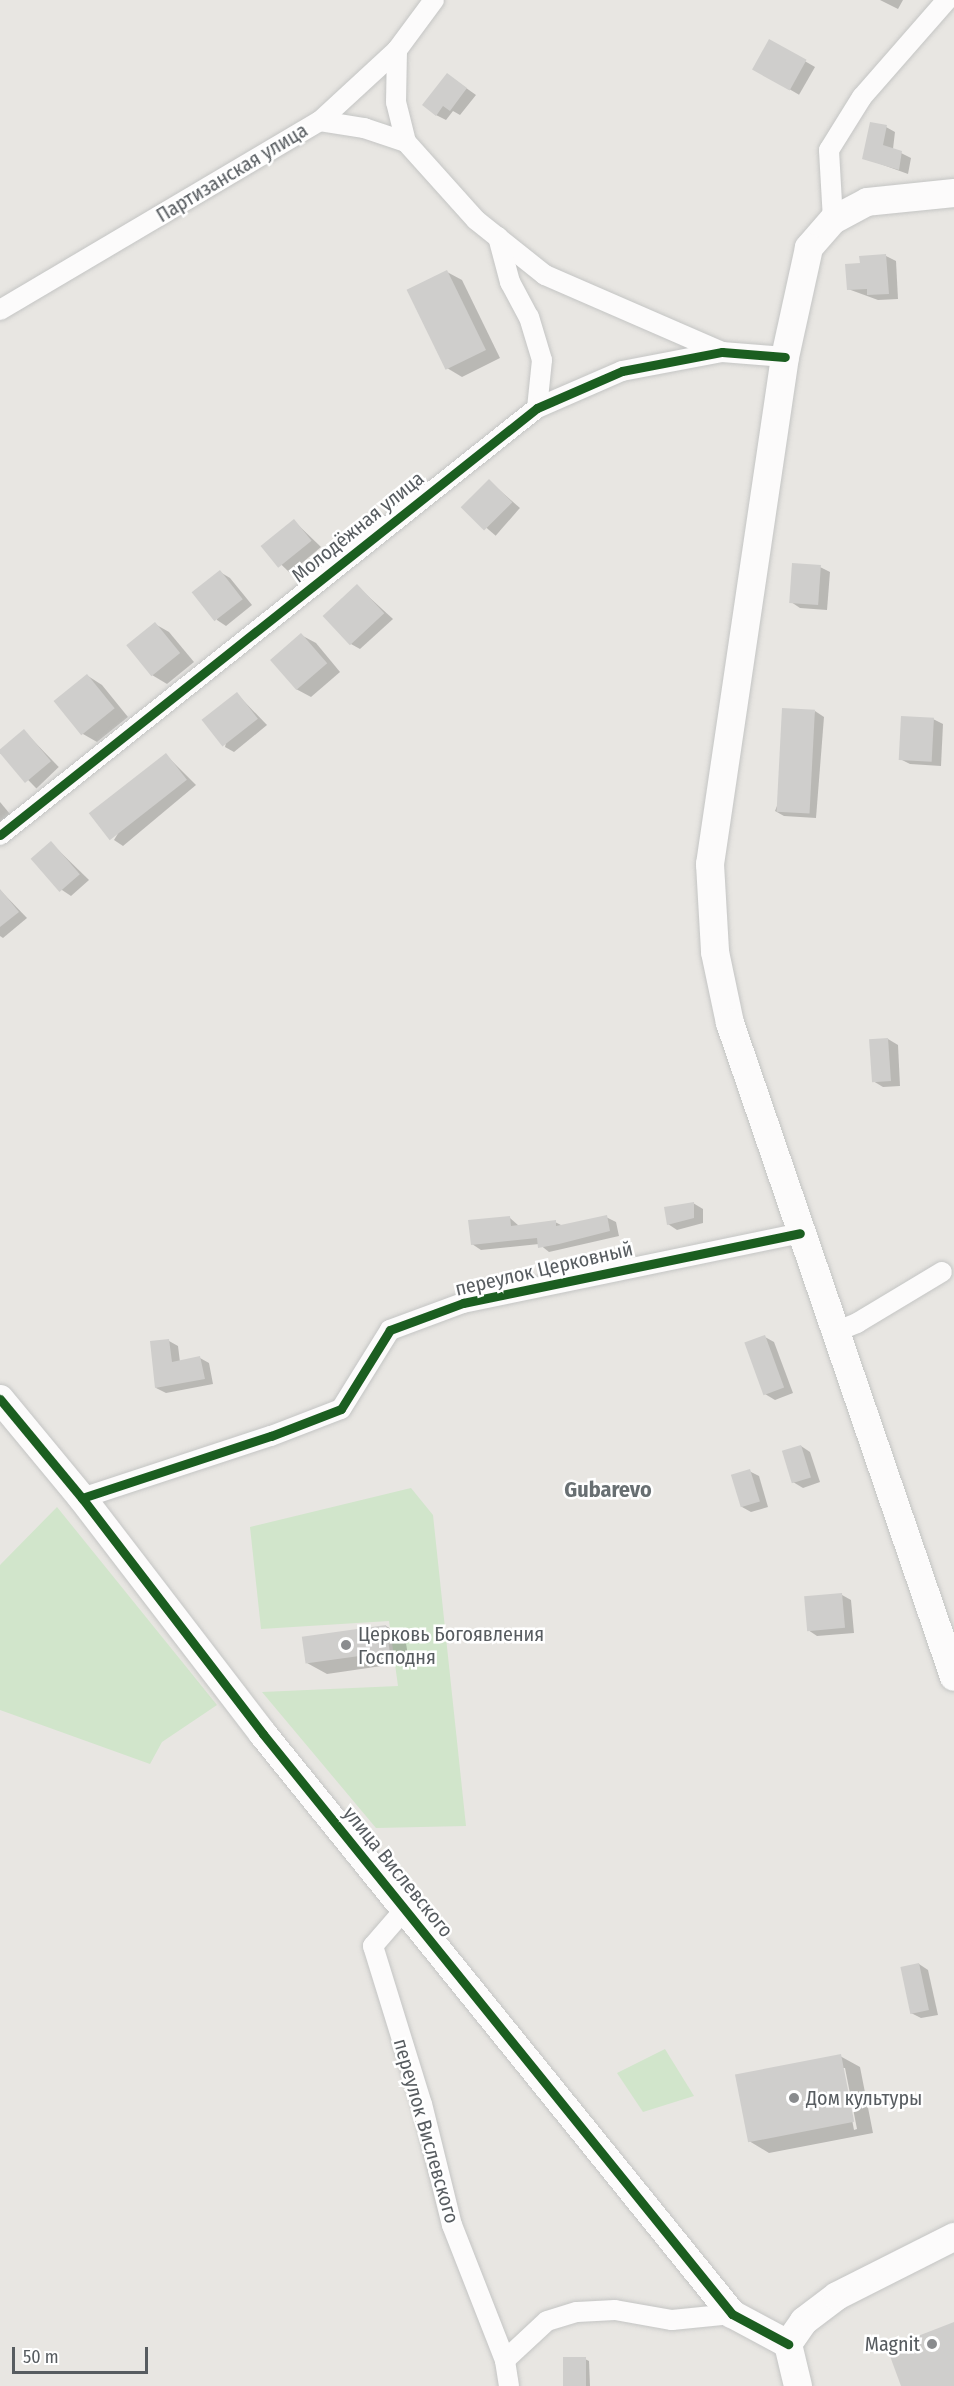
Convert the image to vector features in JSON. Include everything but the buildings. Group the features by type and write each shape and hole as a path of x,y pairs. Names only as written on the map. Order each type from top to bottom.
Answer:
{"main road":[{"path":"954,193 867,202 832,220 809,248 785,357 710,864 715,952 730,1023 800,1233 954,1677"},
{"name":"улица Вислевского","path":"0,1399 81,1498 263,1734 732,2314 788,2344"},
{"path":"798,2386 788,2344 804,2321 837,2296 954,2237"}],"street":[{"name":"Партизанская улица","path":"0,310 320,121 397,50 434,0"},
{"path":"832,220 829,150 862,97 947,0"},
{"path":"397,50 396,102 406,142 476,220 545,275 722,352"},
{"path":"320,121 364,128 406,142"},
{"path":"498,237 510,282 529,317 542,360 537,408"},
{"name":"Молодёжная улица","path":"0,835 537,408 622,371 722,352 785,357"},
{"name":"переулок Церковный","path":"81,1498 271,1436 340,1409 390,1330 463,1303 551,1282 748,1247 800,1233"},
{"path":"835,1332 857,1323 942,1272"},
{"name":"переулок Вислевского","path":"405,1909 373,1946 422,2104 452,2226 505,2360 509,2386"},
{"path":"505,2360 547,2320 577,2312 615,2310 672,2320 732,2314"}],"green space":[{"path":"411,1488 433,1515 466,1826 376,1828 262,1692 398,1686 389,1621 261,1629 250,1527"},
{"path":"57,1507 217,1705 162,1742 150,1764 0,1710 0,1565"},
{"path":"665,2049 694,2096 643,2112 617,2073"}],"cycle path":[{"path":"0,835 537,408 622,371 722,352 785,357"},
{"path":"82,1498 271,1436 341,1409 390,1330 463,1303 800,1233"},
{"path":"0,1399 82,1498 263,1734 732,2314 788,2344"}],"place":[{"name":"Церковь Богоявления Господня","path":"346,1645"},
{"name":"Дом культуры","path":"794,2098"},
{"name":"Magnit","path":"932,2344"}],"district":[{"name":"Gubarevo","path":"608,1490"}]}
